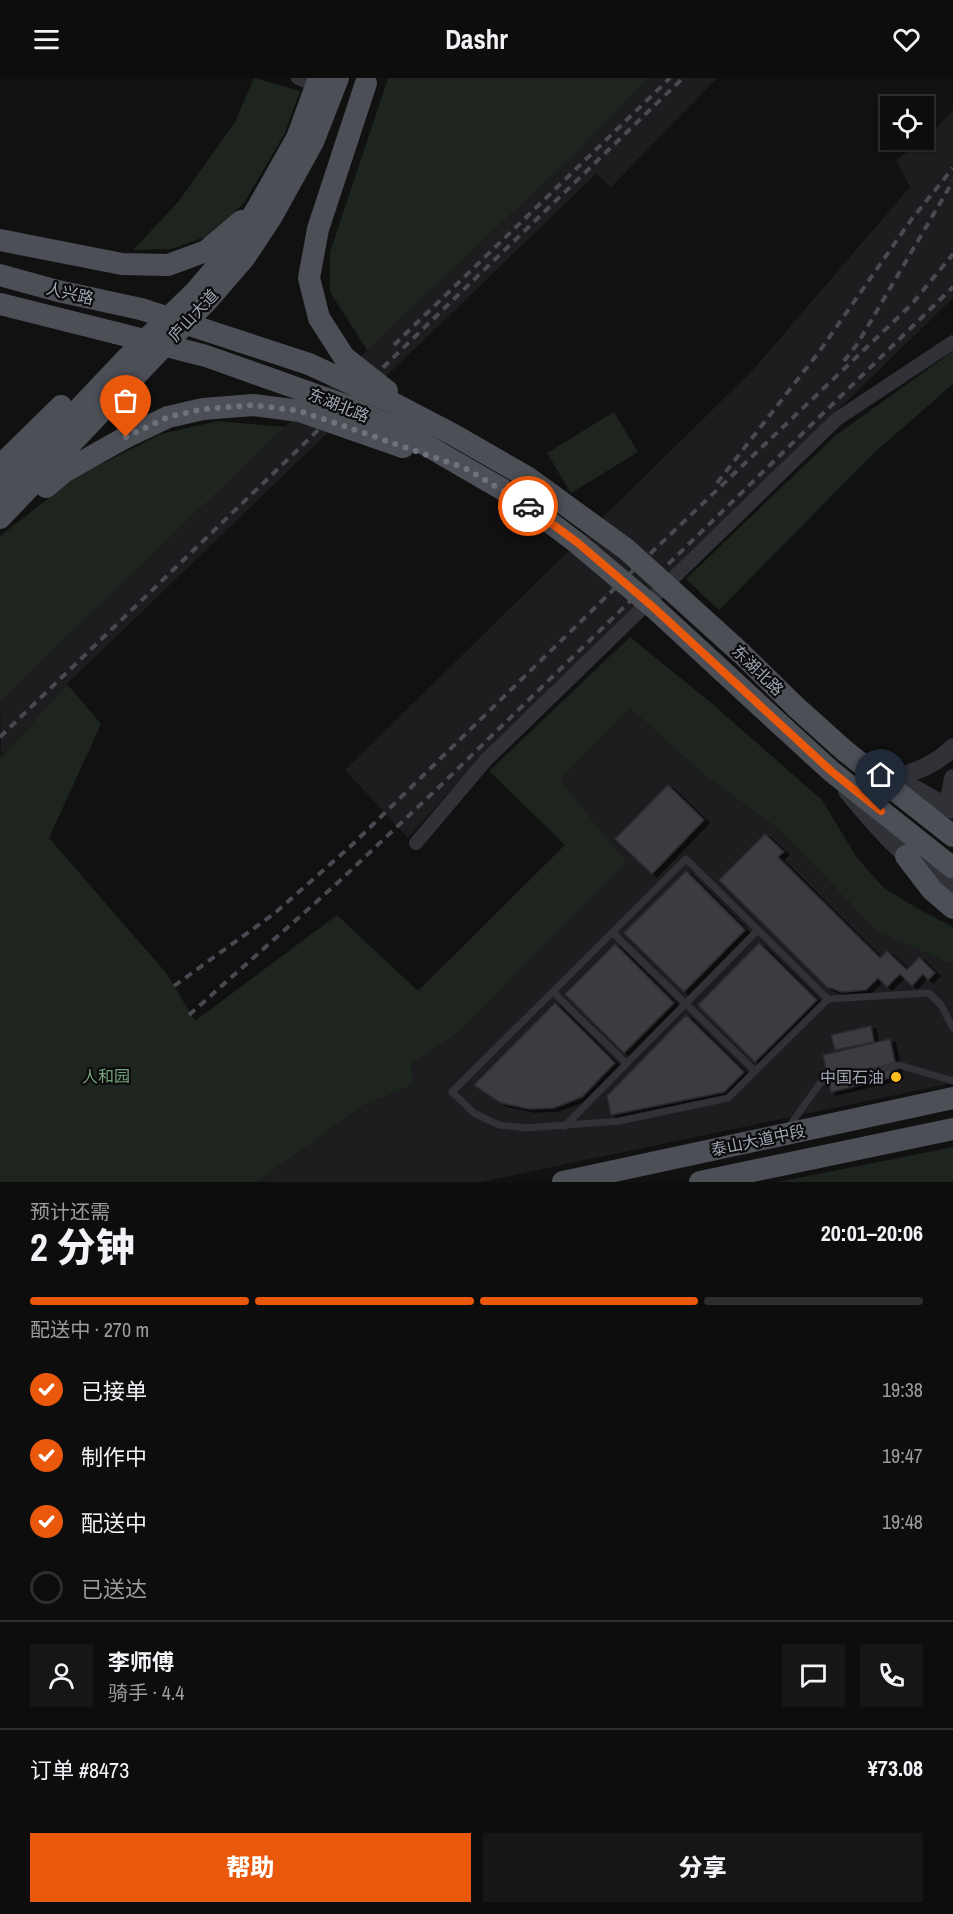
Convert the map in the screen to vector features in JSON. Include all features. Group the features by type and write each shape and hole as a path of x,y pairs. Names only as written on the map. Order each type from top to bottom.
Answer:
{"main road":[{"name":"庐山大道","path":"0,518 167,344 245,257 272,216 313,142 338,78"},
{"name":"庐山大道","path":"0,492 231,250 297,138 311,80"},
{"path":"367,81 318,229 309,278 319,318 344,357 424,420"},
{"path":"0,240 122,264 168,266 206,251 258,207"},
{"name":"人兴路","path":"0,275 58,291 141,309"},
{"name":"人兴路","path":"0,304 116,333"},
{"name":"东湖北路","path":"141,309 309,364 424,420 527,477 579,513 634,557 845,751 953,836"},
{"path":"0,318 54,318"},
{"name":"东湖北路","path":"116,333 206,356 350,407 407,434 519,499 578,543 678,629 831,771 953,868"},
{"path":"0,466 81,387 126,360"},
{"path":"0,523 64,472 126,437 168,417 203,409 254,405 300,411 465,468"},
{"path":"906,856 932,890 953,908"},
{"name":"泰山大道中段","path":"563,1182 953,1098"},
{"name":"泰山大道中段","path":"700,1182 953,1129"}],"street":[{"path":"416,843 486,760 837,419 953,342"},
{"path":"896,777 934,763 953,747"},
{"path":"845,751 953,810"},
{"path":"831,771 878,829 906,856 953,890"},
{"path":"953,778 950,795 953,804"}],"lane":[{"path":"828,999 686,860 452,1092 474,1113 499,1125 526,1128 619,1121 728,1098 828,999 929,993 941,1005 953,1028"},
{"path":"565,1126 758,930"},
{"path":"613,933 755,1071"},
{"path":"553,992 626,1063"},
{"path":"783,1135 822,1082 899,1065 953,1081"}],"shaded area":[{"path":"649,78 717,78 611,187 596,174 67,684 1,758 0,701 285,427 576,153"},
{"path":"953,111 953,298 478,760 408,838 345,770 753,370 910,187 896,160 910,150 934,150 934,130"},
{"path":"630,708 704,775 777,828 877,931 953,965 953,1083 481,1182 257,1182 364,1105 413,1085 410,1064 459,1032 625,862 560,780"}],"green space":[{"path":"254,78 300,91 285,133 244,203 205,237 171,249 133,250 179,201 235,122"},
{"path":"388,78 649,78 576,153 367,350 330,292 330,252"},
{"path":"953,351 953,384 875,452 719,610 686,579 835,436"},
{"path":"614,412 638,452 571,493 547,453"},
{"path":"218,421 285,427 0,701 0,536 76,477 161,434"},
{"name":"人和园","path":"630,637 709,701 822,800 857,858 884,888 953,927 953,965 877,931 777,828 704,775 630,708 560,780 626,862 459,1032 411,1064 413,1085 364,1105 257,1182 0,1182 0,756 2,757 67,684 101,724 49,838 167,974 195,1021 337,915 418,991 565,845 489,771"},
{"path":"953,1147 953,1182 778,1182"}],"building":[{"path":"668,785 704,820 652,874 615,839"},
{"path":"765,834 784,852 778,857 880,958 887,951 907,970 919,957 935,973 928,980 923,974 912,986 900,974 887,987 878,978 866,990 842,992 827,987 719,880"},
{"path":"686,871 745,930 684,992 624,933"},
{"path":"759,943 817,1000 755,1062 698,1005"},
{"path":"615,944 674,1003 624,1053 565,994"},
{"path":"555,1003 615,1063 582,1097 554,1108 529,1109 501,1103 474,1085"},
{"path":"686,1015 744,1072 724,1092 611,1115 607,1096"},
{"path":"871,1026 874,1042 835,1050 831,1035"},
{"path":"890,1039 898,1076 831,1092 823,1055"}],"railway":[{"path":"394,345 670,78"},
{"path":"0,737 683,78"},
{"path":"717,483 819,352 911,220 953,168"},
{"path":"844,361 858,343 953,181"},
{"path":"174,986 275,913 353,844 654,550 911,305 953,254"},
{"path":"189,1015 333,887 437,789 953,287"}],"way so far":[{"path":"126,437 168,417 203,409 254,405 300,411 465,468 528,506"}],"place":[{"name":"中国石油","path":"896,1077"}],"route":[{"path":"528,506 578,543 653,607 831,771 881,811"}]}
